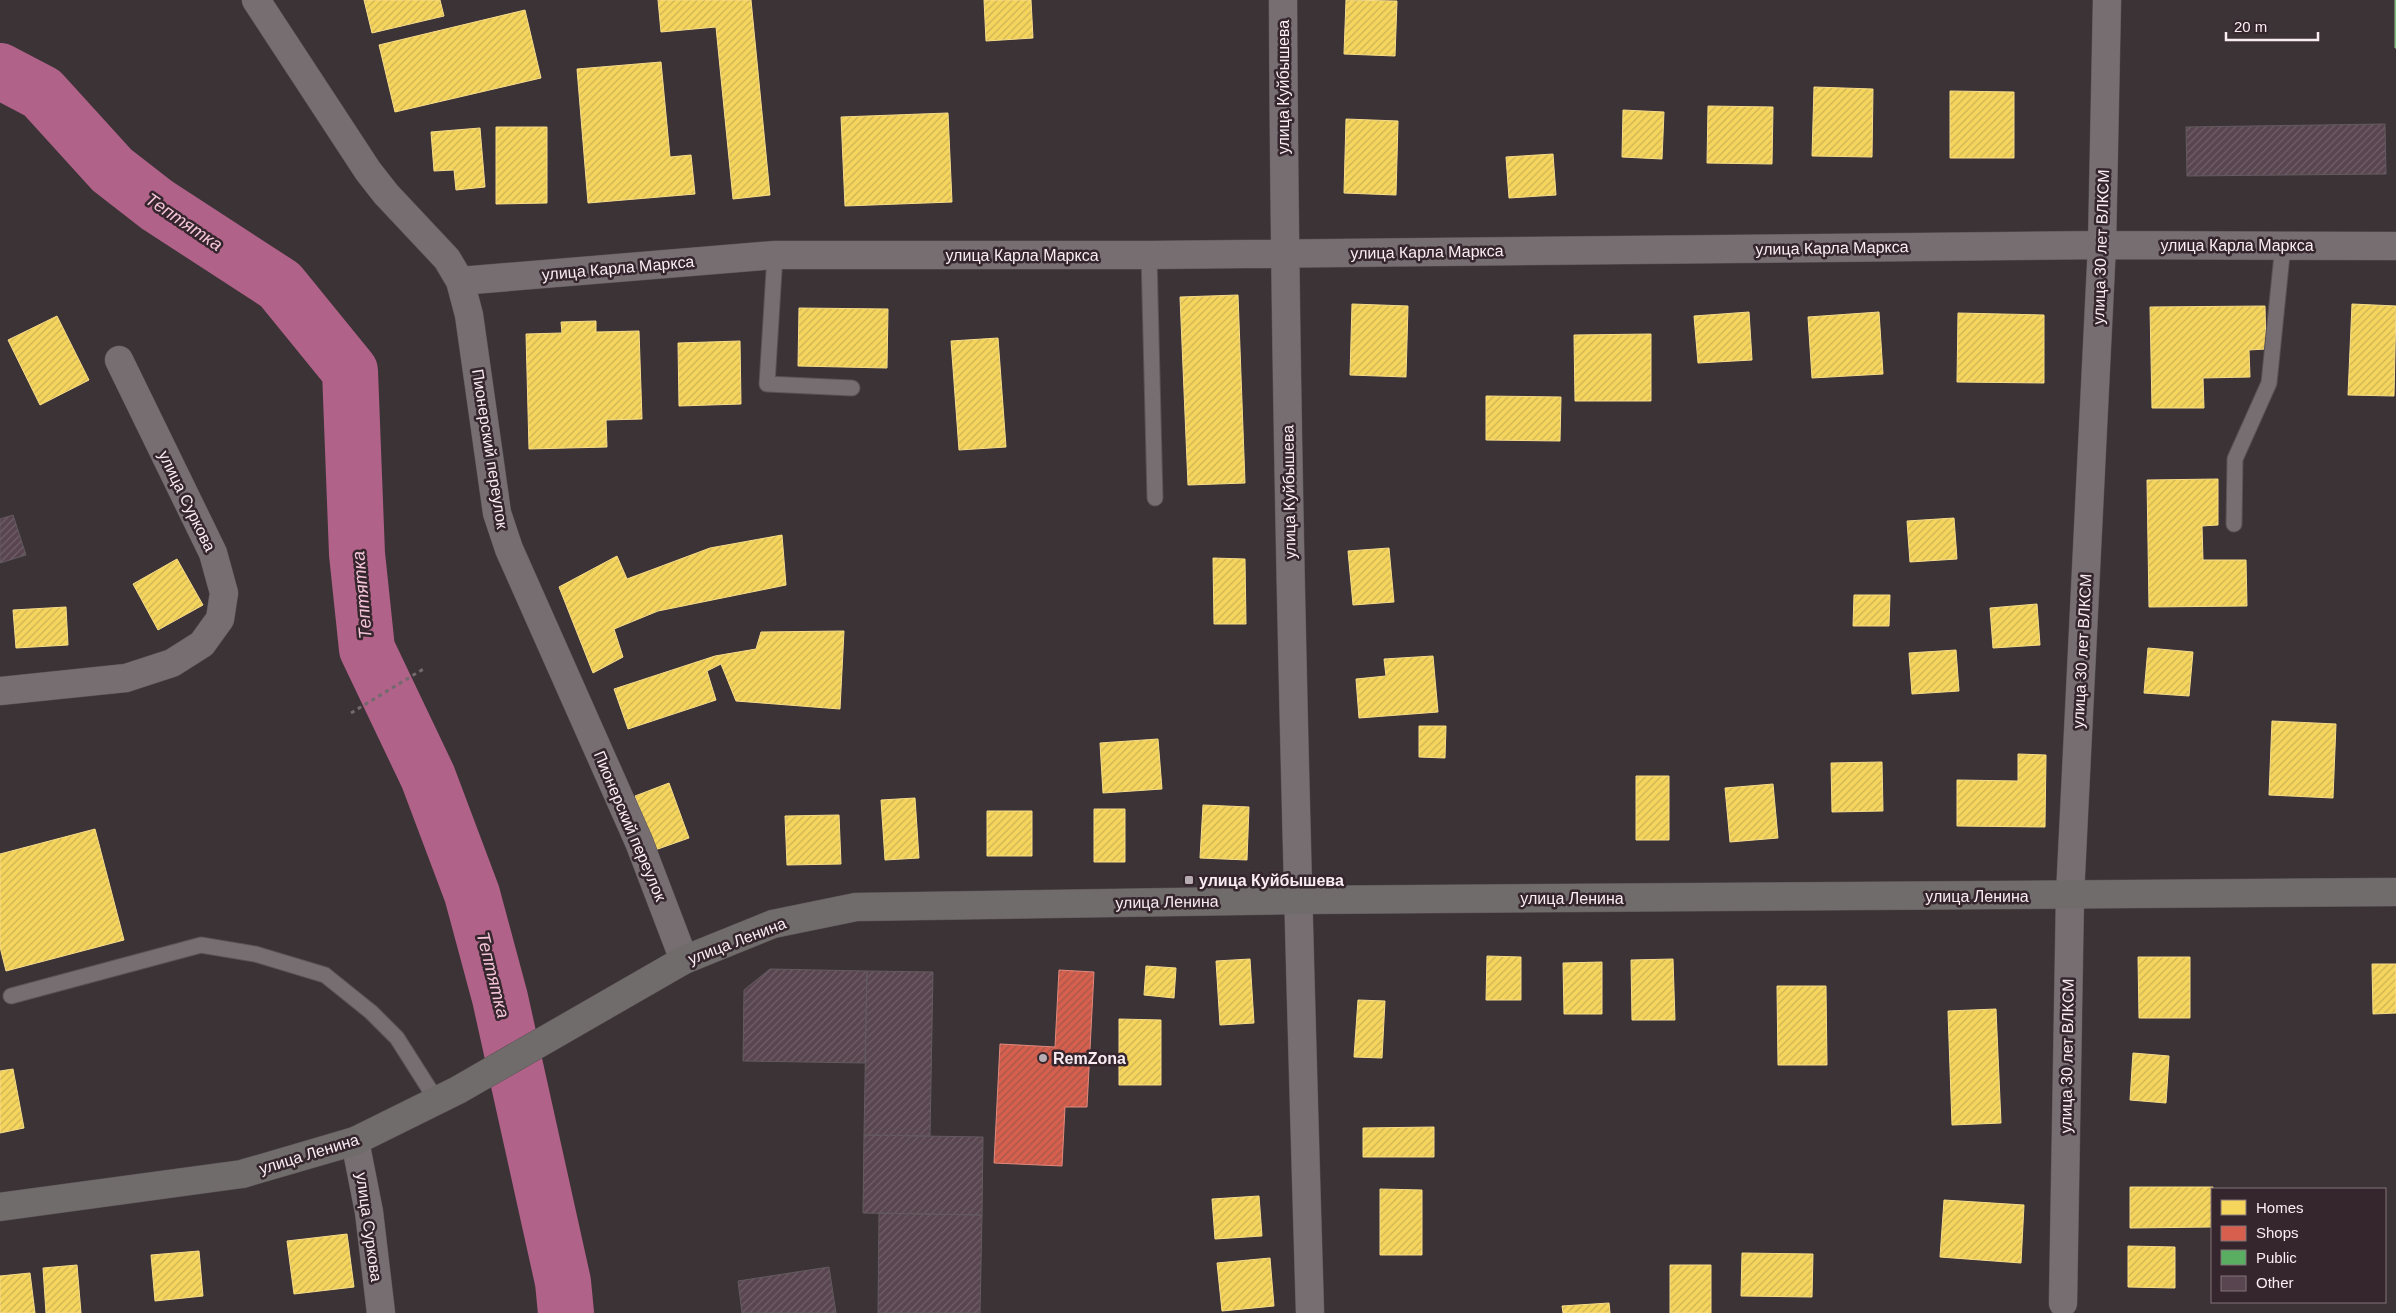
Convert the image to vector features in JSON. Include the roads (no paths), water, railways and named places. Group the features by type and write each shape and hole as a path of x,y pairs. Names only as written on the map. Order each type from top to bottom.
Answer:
{"main road":[{"name":"улица Ленина","path":"0,1207 242,1174 355,1141 447,1096 684,960 773,924 856,907 1297,900 2396,892"}],"street":[{"name":"Пионерский переулок","path":"256,0 368,171 386,194 447,259 460,281 469,315 498,513 509,549 639,842 684,960"},
{"name":"улица Куйбышева","path":"1283,0 1284,254 1297,900 1310,1313"},
{"name":"улица 30 лет ВЛКСМ","path":"2063,1303 2070,895 2102,245 2107,0"},
{"name":"улица Карла Маркса","path":"460,281 775,254 1149,255 2102,245 2396,246"},
{"name":"улица Суркова","path":"0,691 126,678 172,663 202,644 220,619 224,593 213,553 119,360"},
{"name":"улица Суркова","path":"355,1141 369,1212 381,1313"}],"lane":[{"path":"2234,524 2234,459 2269,383 2282,245"},
{"path":"775,254 767,384 852,388"},
{"path":"1149,255 1154,498"},
{"path":"11,996 201,945 255,954 325,976 370,1012 397,1038 447,1096"}],"waterway":[{"name":"Тептятка","path":"0,71 42,93 112,170 157,205 280,285 350,371 357,554 367,649 428,777 472,894 500,998 563,1282 566,1313"}],"place":[{"name":"улица Куйбышева","path":"1189,880"},
{"name":"RemZona","path":"1043,1058"}]}
